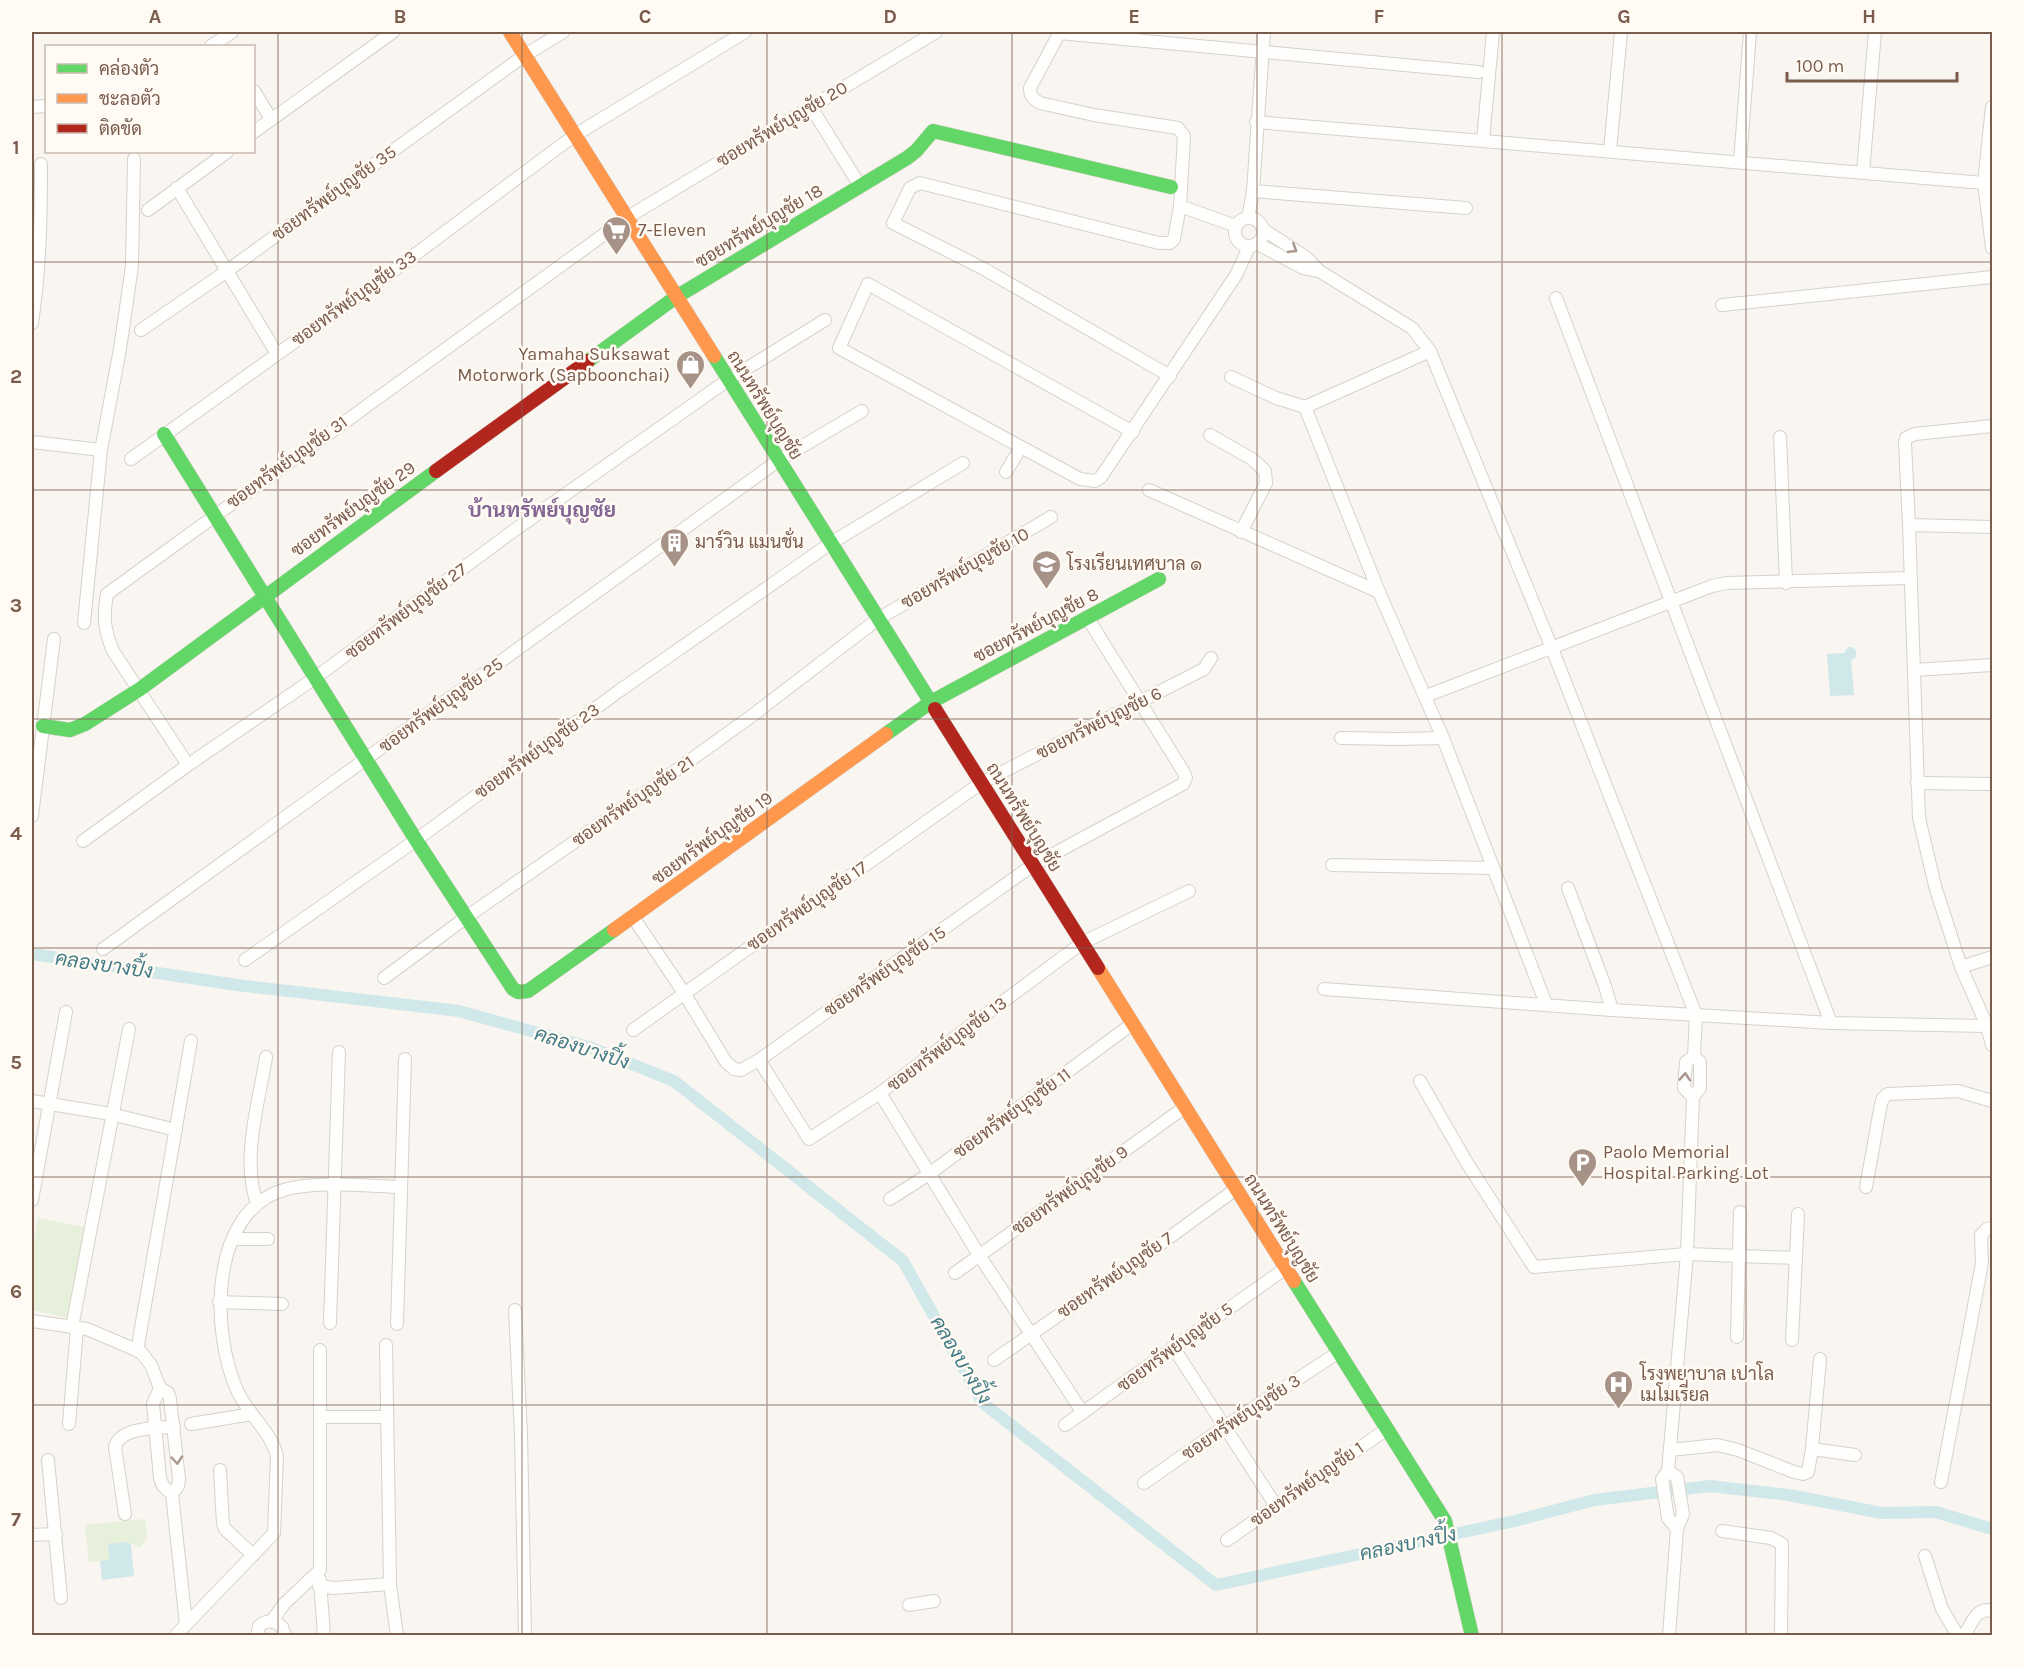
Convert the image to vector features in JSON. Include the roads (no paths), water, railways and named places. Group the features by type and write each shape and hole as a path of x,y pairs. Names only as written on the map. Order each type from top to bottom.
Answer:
{"street":[{"path":"218,41 232,32"},
{"path":"255,131 393,32"},
{"name":"ถนนทรัพย์บุญชัย","path":"510,32 1445,1521 1472,1635"},
{"name":"ซอยทรัพย์บุญชัย 35","path":"141,330 227,271 525,55 563,32"},
{"name":"ซอยทรัพย์บุญชัย 33","path":"131,459 389,274 575,135 745,32"},
{"path":"1170,376 984,269 893,224 910,188 920,183 1165,244 1174,239 1180,206 1184,136 1182,132 1178,128 1084,112 1040,103 1033,99 1030,88 1059,32 1479,72"},
{"path":"1248,218 1253,190 1264,32"},
{"path":"1484,140 1493,32"},
{"path":"1610,151 1621,32"},
{"path":"1740,162 1750,32"},
{"path":"1863,172 1875,32"},
{"name":"ซอยทรัพย์บุญชัย 20","path":"628,217 930,33"},
{"path":"255,93 271,118"},
{"path":"811,107 860,186"},
{"path":"1992,107 1984,183 1992,248"},
{"path":"1256,122 1984,183"},
{"name":"ซอยทรัพย์บุญชัย 18","path":"676,297 907,158 916,152 930,132 936,130 1171,187"},
{"path":"148,210 226,153"},
{"path":"84,623 101,450 120,350 132,266 134,159"},
{"path":"32,323 39,267 41,164"},
{"path":"177,188 278,354"},
{"path":"1253,190 1466,208"},
{"path":"1180,206 1236,226"},
{"name":"ซอยทรัพย์บุญชัย 31","path":"188,765 113,651 106,634 103,614 107,594 628,217"},
{"path":"1318,271 1303,268 1254,246 1242,245 1237,240 1236,226 1248,218 1255,219 1264,230 1307,258 1318,271 1412,328 1430,351 1551,646 1696,1015 1694,1056 1700,1062 1700,1088 1693,1097 1687,1254 1669,1476 1668,1518 1677,1529"},
{"path":"1133,432 868,284 839,348 1080,479 1095,481 1101,477 1133,432 1254,246 1263,238 1264,230"},
{"path":"1722,305 1992,277"},
{"name":"ซอยทรัพย์บุญชัย 29","path":"43,726 70,730 140,689 264,596 676,297"},
{"path":"1556,298 1669,601 1831,1023"},
{"name":"ซอยทรัพย์บุญชัย 27","path":"83,841 188,765 315,678 509,534 729,380 825,320"},
{"path":"1231,377 1276,398 1305,407 1430,351"},
{"path":"1305,407 1379,592 1443,738 1546,1004"},
{"name":"ซอยทรัพย์บุญชัย 25","path":"103,949 779,460 862,411"},
{"path":"1992,426 1915,434 1906,438 1905,443 1910,525 1919,818 1924,844 1961,967 1987,1026 1992,1045"},
{"path":"164,434 416,840 468,916"},
{"path":"1210,435 1252,459 1265,471 1266,483 1241,532"},
{"path":"1780,436 1786,583"},
{"path":"32,442 101,450"},
{"path":"1006,472 1021,447"},
{"name":"ซอยทรัพย์บุญชัย 23","path":"244,960 416,840 619,691 831,543 963,463"},
{"path":"1149,490 1379,592"},
{"name":"ซอยทรัพย์บุญชัย 10","path":"878,619 1051,517"},
{"path":"1910,525 1992,526"},
{"path":"1426,696 1712,586 1911,578"},
{"name":"ซอยทรัพย์บุญชัย 8","path":"931,702 1159,579"},
{"path":"1087,617 1139,702"},
{"name":"ซอยทรัพย์บุญชัย 21","path":"384,978 468,916 665,779 878,619"},
{"path":"32,816 33,785 54,639"},
{"name":"ซอยทรัพย์บุญชัย 6","path":"981,783 1204,669 1211,658"},
{"path":"1914,670 1992,665"},
{"name":"ซอยทรัพย์บุญชัย 19","path":"468,916 513,989 518,992 528,991 931,702"},
{"name":"ซอยทรัพย์บุญชัย 15","path":"684,993 726,1062 734,1069 741,1070 759,1060 1033,865 1183,784 1186,778 1183,771 1139,702"},
{"path":"1341,738 1443,738"},
{"name":"ซอยทรัพย์บุญชัย 17","path":"633,1030 981,783"},
{"path":"1917,783 1992,784"},
{"path":"1332,865 1493,868"},
{"path":"1568,888 1612,1010"},
{"name":"ซอยทรัพย์บุญชัย 13","path":"759,1060 809,1139 880,1093 1082,943 1189,891"},
{"path":"633,917 684,993"},
{"path":"1961,967 1992,957"},
{"path":"1324,988 1612,1010 1831,1023 1987,1026"},
{"path":"32,1200 66,1012"},
{"name":"ซอยทรัพย์บุญชัย 11","path":"890,1200 929,1174 1132,1024"},
{"path":"69,1424 74,1327 111,1114 129,1029"},
{"path":"137,1350 191,1041"},
{"path":"330,1323 339,1052"},
{"path":"257,1203 252,1177 251,1152 266,1057"},
{"path":"397,1324 405,1059"},
{"path":"1420,1081 1467,1163 1534,1267 1687,1254 1796,1258"},
{"path":"1866,1186 1881,1104 1883,1098 1888,1094 1958,1091 1992,1101"},
{"path":"880,1093 979,1255 1083,1413"},
{"path":"32,1101 111,1114 176,1130"},
{"name":"ซอยทรัพย์บุญชัย 9","path":"955,1273 1185,1107"},
{"path":"175,1635 274,1533 277,1456 274,1444 237,1391 223,1347 219,1302 222,1270 233,1239 242,1222 257,1203 286,1189 400,1186"},
{"name":"ซอยทรัพย์บุญชัย 7","path":"994,1360 1236,1189"},
{"path":"1737,1337 1740,1212"},
{"path":"1792,1340 1798,1214"},
{"path":"1941,1482 1982,1263 1981,1235 1987,1229 1992,1228"},
{"path":"233,1239 268,1239"},
{"name":"ซอยทรัพย์บุญชัย 5","path":"1065,1425 1286,1268"},
{"path":"219,1302 282,1304"},
{"path":"515,1310 525,1635"},
{"path":"32,1321 87,1329 116,1340 146,1356 160,1388 168,1393 170,1399 179,1479 178,1486 172,1494"},
{"path":"387,1345 386,1417 390,1584 397,1635"},
{"path":"1173,1347 1276,1506"},
{"path":"320,1350 319,1586 324,1635"},
{"name":"ซอยทรัพย์บุญชัย 3","path":"1144,1483 1224,1427 1339,1352"},
{"path":"1670,1450 1718,1445 1803,1474 1808,1472 1820,1359"},
{"path":"160,1388 153,1400 160,1478 163,1486 172,1494 186,1624"},
{"path":"191,1424 252,1414"},
{"path":"320,1417 386,1417"},
{"path":"125,1514 115,1447 117,1440 125,1433 174,1426"},
{"name":"ซอยทรัพย์บุญชัย 1","path":"1227,1540 1387,1429"},
{"path":"1812,1449 1855,1455"},
{"path":"48,1460 61,1598"},
{"path":"220,1470 223,1524 225,1529 253,1555"},
{"path":"1669,1476 1683,1514 1677,1529 1669,1635"},
{"path":"1722,1531 1771,1538 1782,1544 1781,1635"},
{"path":"32,1535 56,1534"},
{"path":"1924,1556 1942,1609 1958,1635"},
{"path":"256,1635 260,1626 272,1621 284,1604 320,1570"},
{"path":"319,1586 334,1588 390,1584"},
{"path":"909,1605 934,1601"},
{"path":"1964,1635 1980,1611 1986,1609 1992,1611"},
{"path":"272,1621 282,1627 285,1635"}],"water":[{"path":"1848,647 1856,650 1856,657 1851,660 1854,695 1830,696 1827,654 1844,653"},
{"path":"128,1542 131,1544 134,1576 102,1580 100,1561 109,1560 108,1544"}],"waterway":[{"name":"คลองบางปิ้ง","path":"32,954 237,985 459,1011 592,1048 674,1081 903,1261 983,1403 1216,1585 1515,1521 1594,1500 1710,1486 1789,1495 1882,1513 1936,1512 1992,1529"}],"place":[{"name":"7-Eleven","path":"617,256"},
{"name":"Yamaha Suksawat Motorwork (Sapboonchai)","path":"691,390"},
{"name":"มาร์วิน แมนชั่น","path":"674,568"},
{"name":"โรงเรียนเทศบาล ๑","path":"1046,590"},
{"name":"Paolo Memorial Hospital Parking Lot","path":"1582,1188"},
{"name":"โรงพยาบาล เปาโล เมโมเรี่ยล","path":"1619,1410"}],"district":[{"name":"บ้านทรัพย์บุญชัย","path":"542,510"}]}
